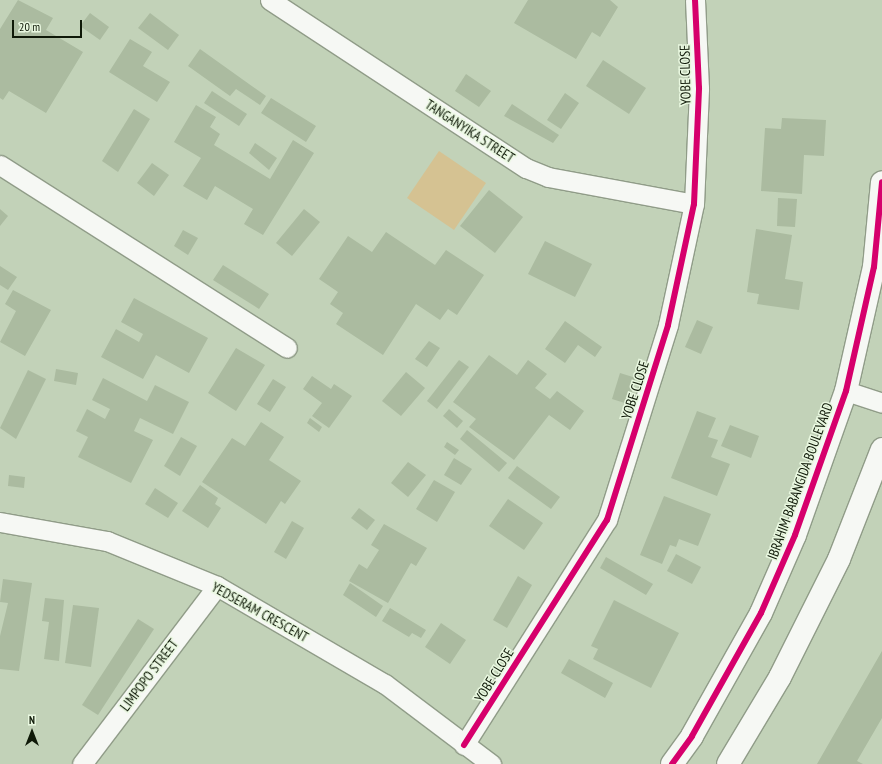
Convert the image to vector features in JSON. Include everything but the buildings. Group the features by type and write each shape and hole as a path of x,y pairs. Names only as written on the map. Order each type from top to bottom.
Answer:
{"street":[{"name":"TANGANYIKA STREET","path":"270,0 526,168 548,177 694,204"},
{"name":"YOBE CLOSE","path":"464,745 607,520 668,325 694,204 699,88 695,0"},
{"path":"0,165 287,348"},
{"name":"IBRAHIM BABANGIDA BOULEVARD","path":"672,764 692,736 761,613 795,535 846,391 874,267 882,182"},
{"path":"846,391 882,403"},
{"path":"728,764 780,676 839,559 882,449"},
{"name":"YEDSERAM CRESCENT","path":"0,522 107,541 216,586 385,684 491,764"},
{"name":"LIMPOPO STREET","path":"82,764 216,586"}],"shaded area":[{"path":"439,151 486,183 454,230 407,198"}],"cycle path":[{"path":"464,745 607,520 668,325 694,204 699,88 695,0"},
{"path":"672,764 692,736 761,613 795,535 846,391 874,267 882,182"}]}
